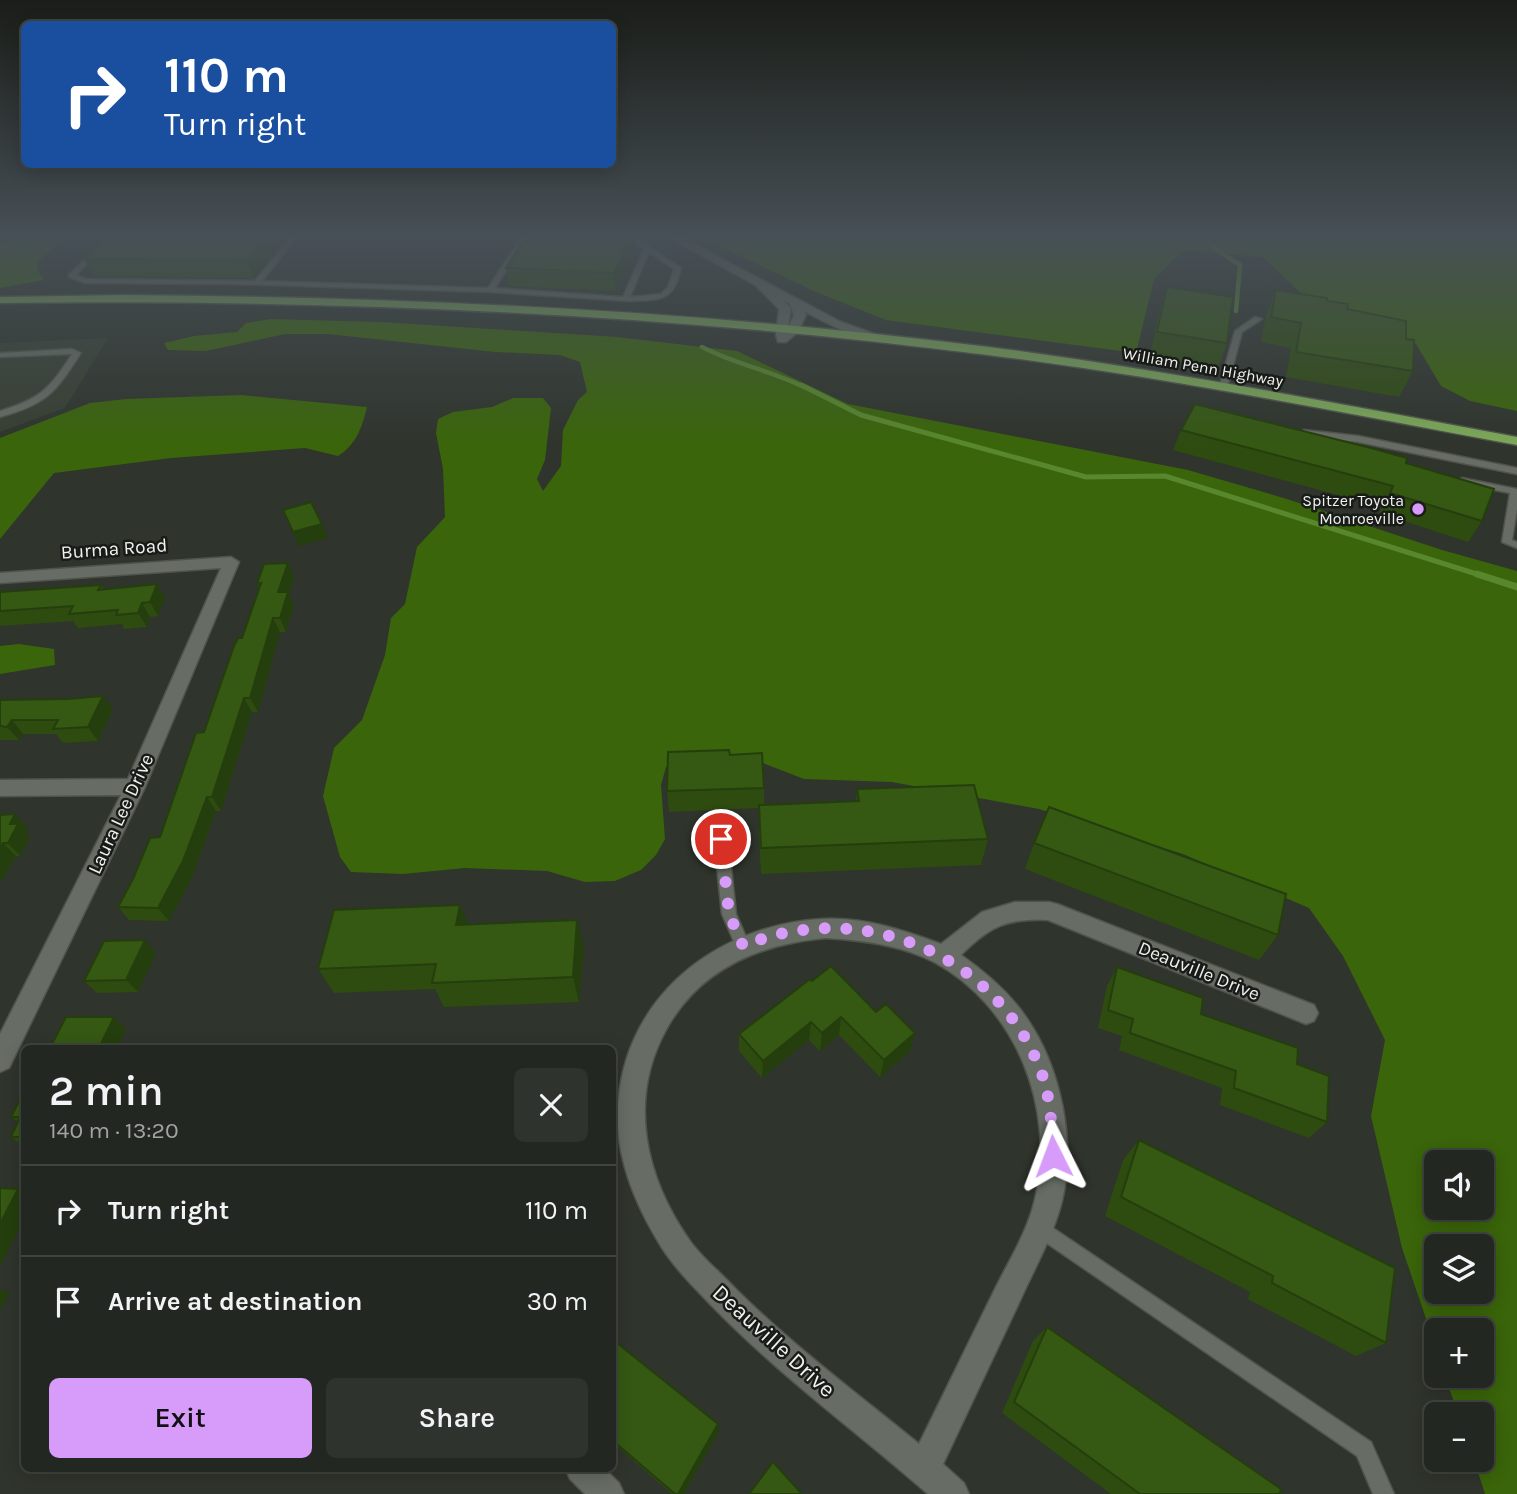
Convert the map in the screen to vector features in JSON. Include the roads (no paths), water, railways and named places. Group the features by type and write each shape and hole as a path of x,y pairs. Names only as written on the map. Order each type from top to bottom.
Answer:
{"highway":[{"name":"William Penn Highway","path":"472,306 628,314 781,333 1170,388 1517,450"},
{"name":"William Penn Highway","path":"0,307 243,307 403,312 781,333"},
{"name":"William Penn Highway","path":"794,329 1061,361 1517,441"}],"street":[{"path":"781,333 786,314 783,306"},
{"path":"781,333 794,329 800,311 797,306"},
{"path":"802,306 837,324 880,338"},
{"name":"Burma Road","path":"0,578 231,562"},
{"name":"Laura Lee Drive","path":"0,1060 135,787 231,562"},
{"path":"0,788 135,787"},
{"name":"Deauville Drive","path":"944,956 978,924 992,915 1025,909 1049,911 1306,1013"},
{"name":"Deauville Drive","path":"924,1469 1038,1227 1048,1200 1053,1156 1051,1116 1043,1078 1027,1040 1004,1007 944,956 889,934 847,929 801,929 762,938 722,955 685,985 656,1023 636,1065 631,1107 633,1149 646,1194 680,1252 748,1324 953,1494"},
{"path":"585,1472 608,1494"}],"lane":[{"path":"1223,388 1239,331 1258,319"},
{"path":"0,355 72,351 77,354 48,396 35,404 0,414"},
{"path":"1315,445 1291,435 1380,447 1517,471"},
{"path":"1451,478 1516,492 1507,542 1517,545"},
{"path":"721,839 729,914 743,946"},
{"path":"1038,1227 1364,1449 1384,1494"}],"waterway":[{"path":"1236,306 1236,311"},
{"path":"702,347 804,387"},
{"path":"801,385 861,415 1086,477 1165,476 1483,576"},
{"path":"1477,574 1517,587"}],"place":[{"name":"Spitzer Toyota Monroeville","path":"1418,509"}]}
